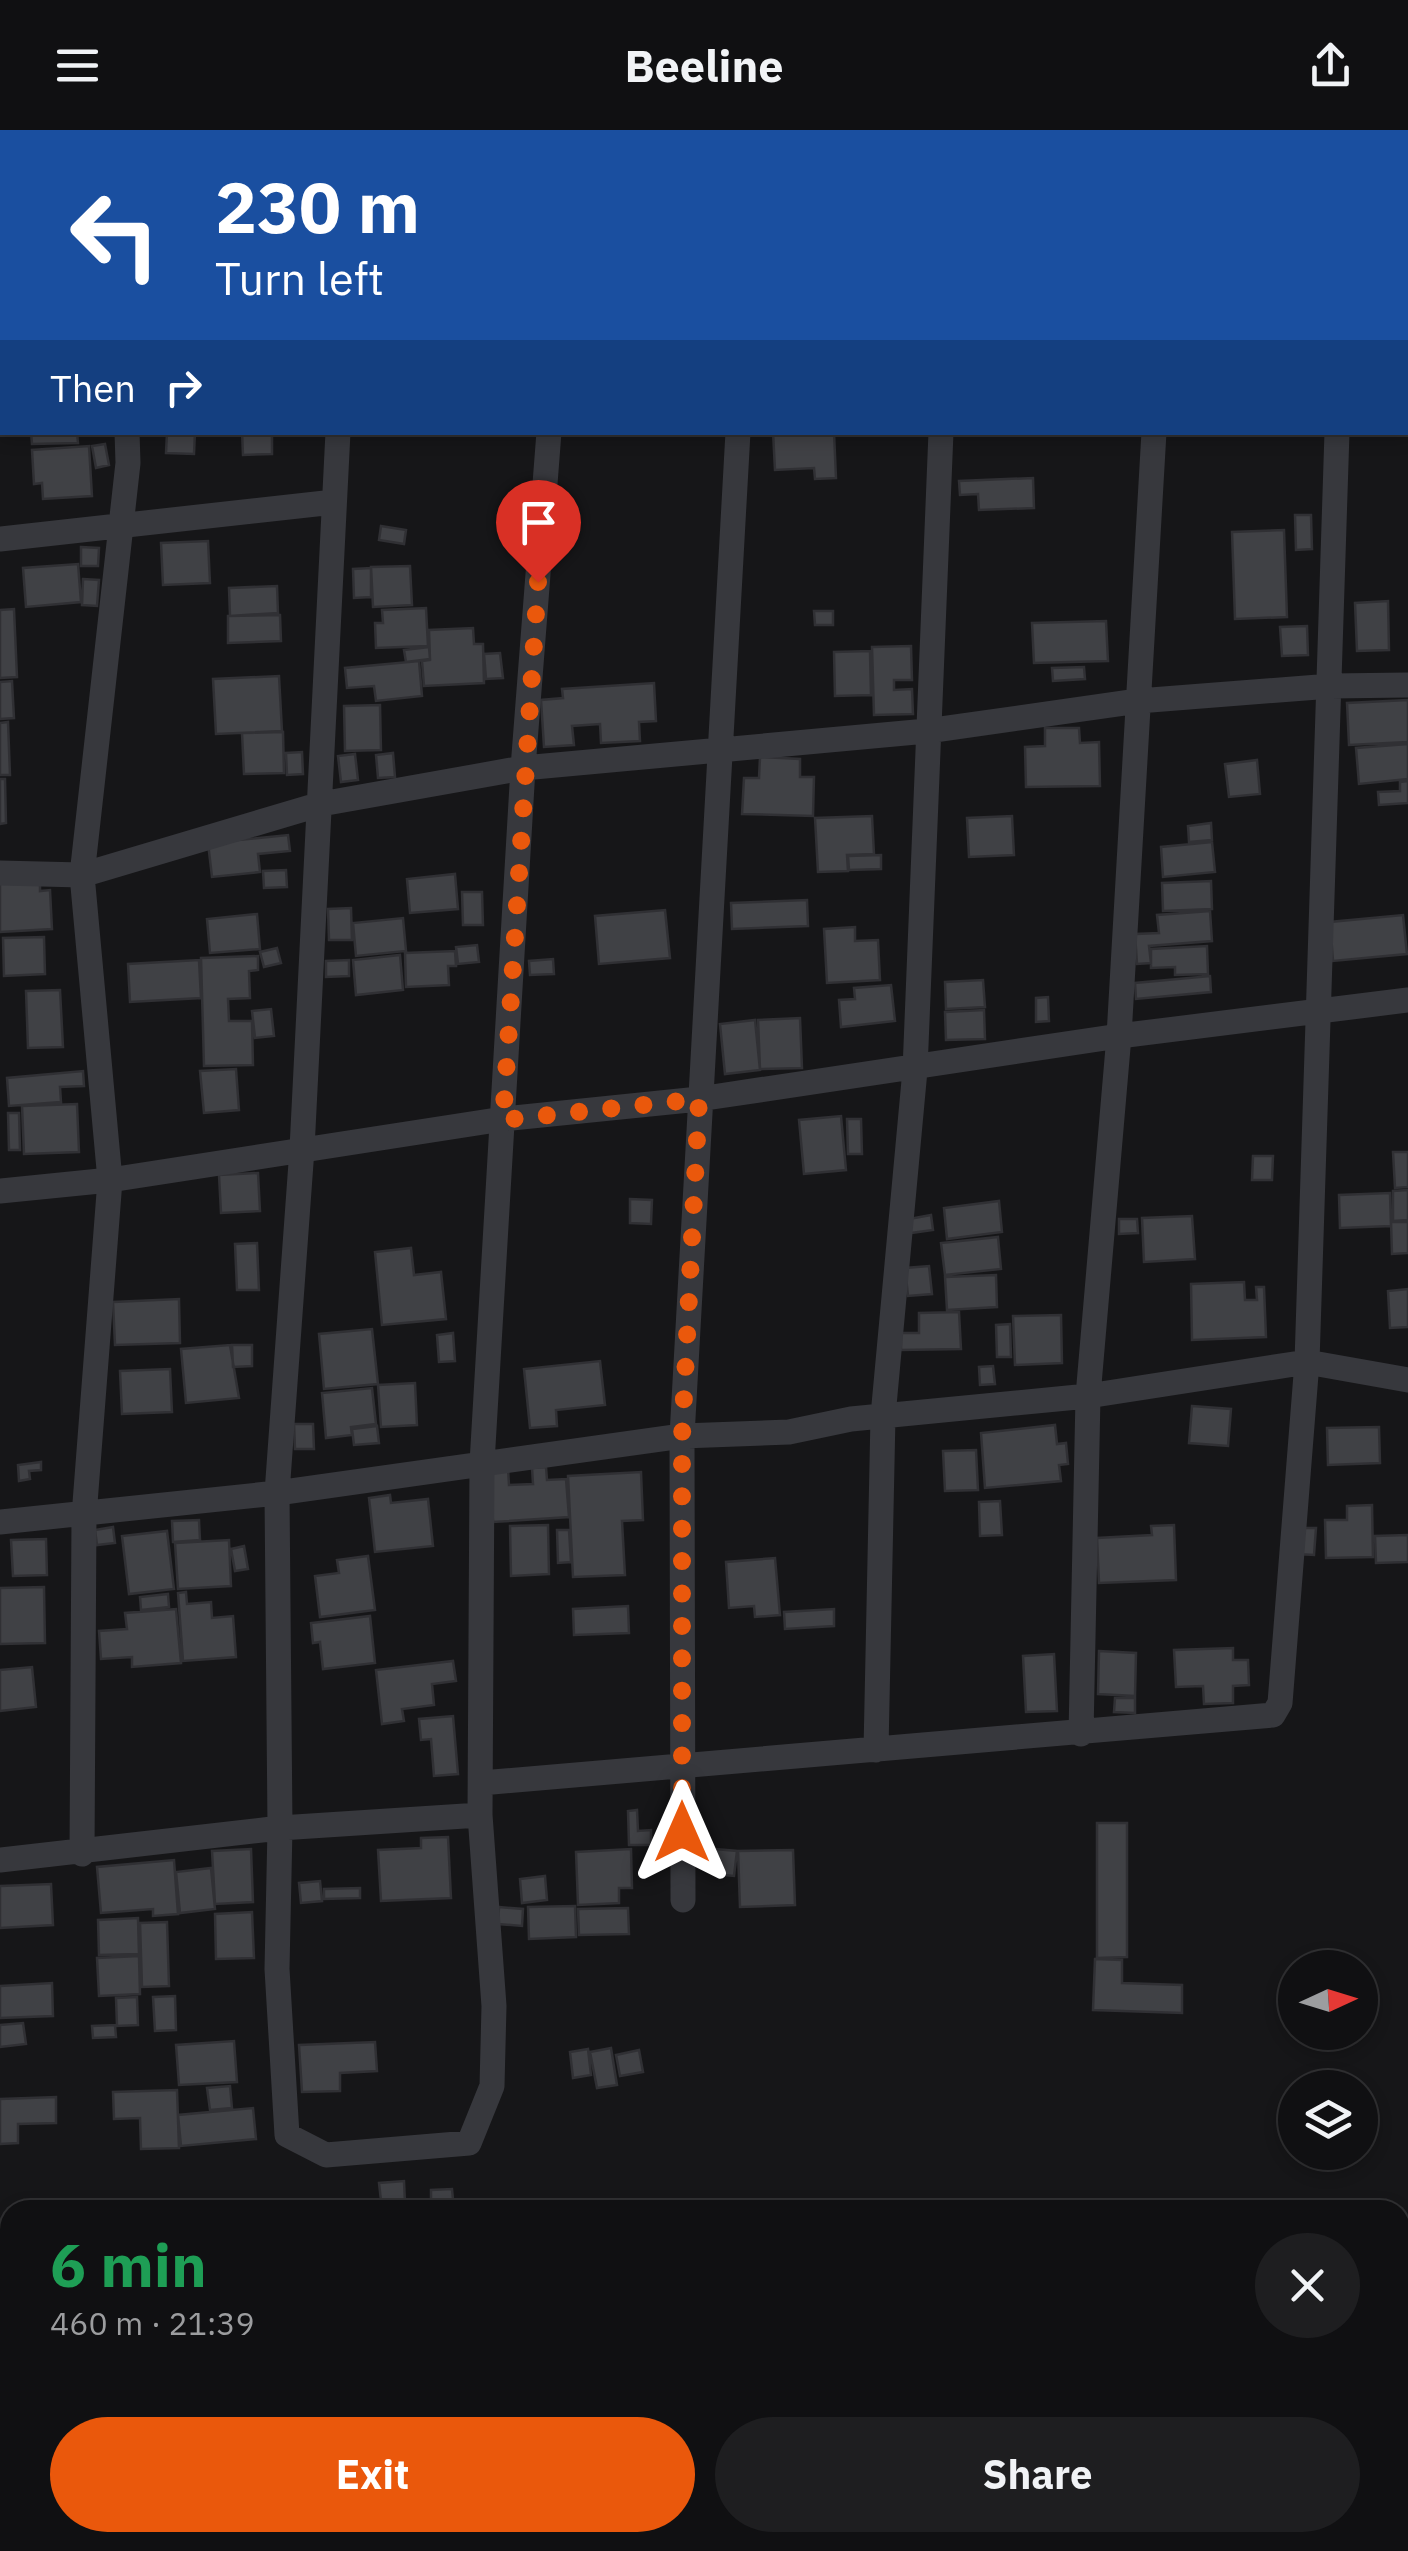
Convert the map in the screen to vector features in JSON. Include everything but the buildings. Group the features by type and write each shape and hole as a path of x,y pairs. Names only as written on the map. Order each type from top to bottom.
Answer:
{"street":[{"path":"82,1854 84,1516 110,1180 82,875 127,435"},
{"path":"338,435 302,1149 277,1492 277,1970 287,2136 326,2155 468,2143 492,2086 494,2006 480,1815 482,1462 523,768 550,435"},
{"path":"682,1900 682,1436 738,435"},
{"path":"876,1750 883,1416 915,1070 941,435"},
{"path":"1082,1734 1088,1396 1119,1036 1154,435"},
{"path":"480,1783 1273,1716 1280,1703 1307,1362 1338,435"},
{"path":"0,539 334,502"},
{"path":"0,873 82,875 321,804 523,768 719,747 927,731 1138,701 1331,686 1408,685"},
{"path":"0,1191 110,1180 503,1120 699,1099 915,1070 1119,1036 1408,1000"},
{"path":"0,1522 84,1516 277,1492 682,1436 789,1432 883,1416 1088,1396 1307,1362 1408,1380"},
{"path":"0,1860 82,1854 280,1828 480,1815"}],"route":[{"path":"538,582 503,1120 699,1099 682,1436 682,1832"}]}
